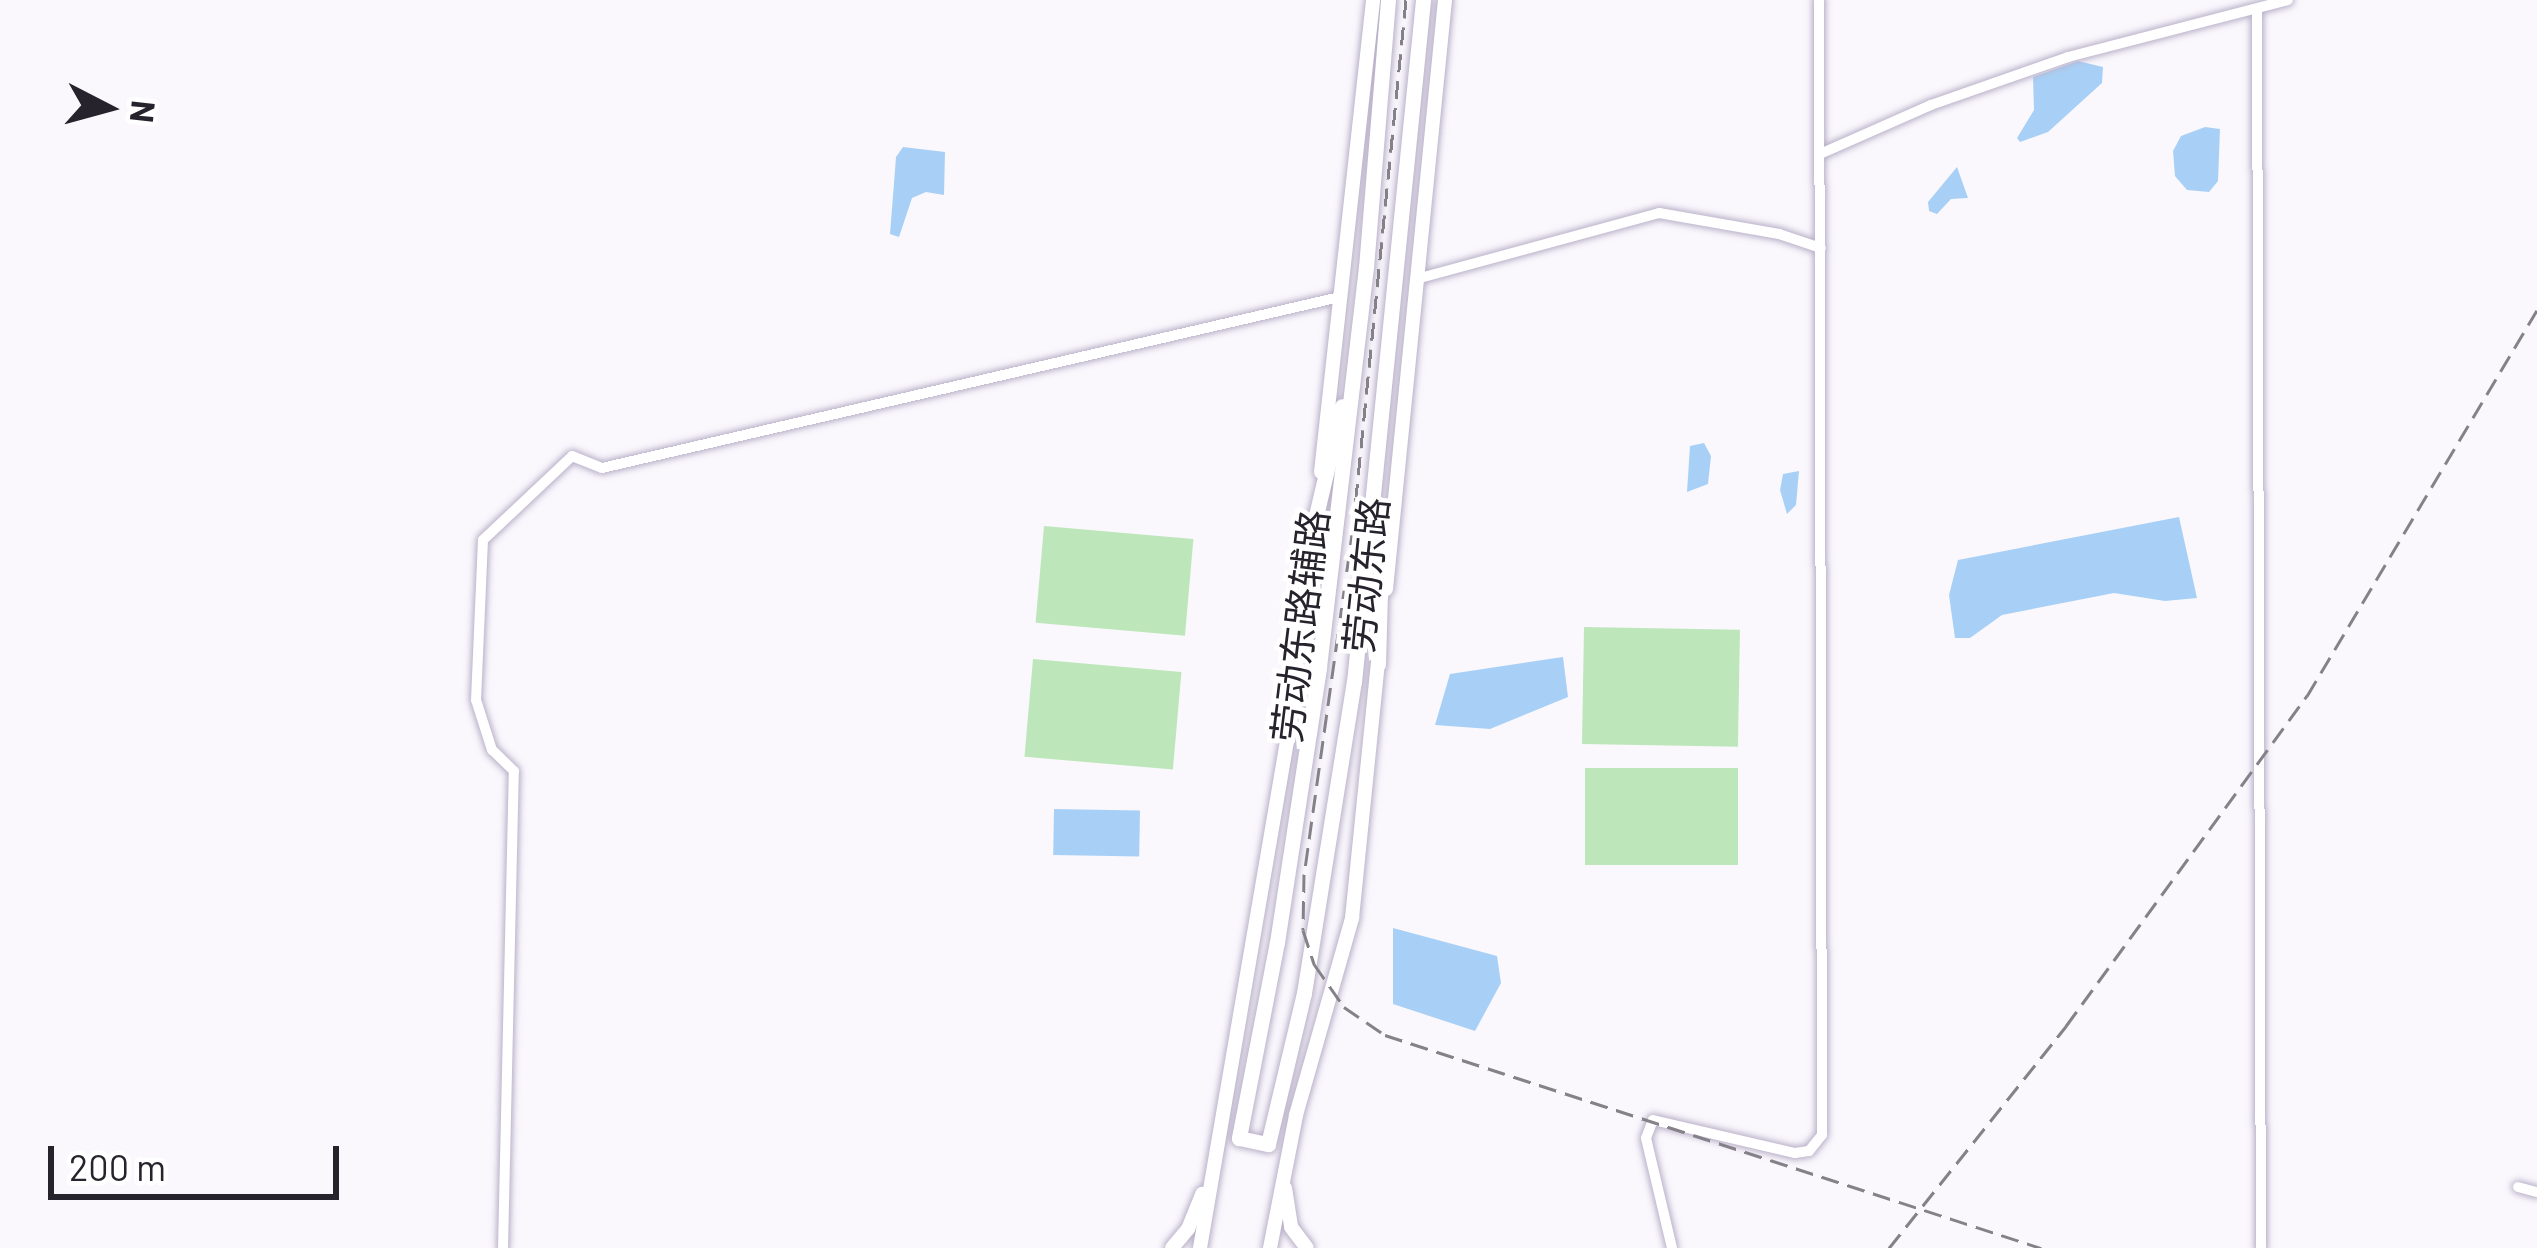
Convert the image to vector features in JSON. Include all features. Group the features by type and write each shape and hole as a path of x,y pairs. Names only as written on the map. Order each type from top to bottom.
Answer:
{"highway":[{"name":"劳动东路","path":"1388,0 1366,267 1319,668 1277,942 1239,1138 1268,1144 1304,993 1344,758 1389,367 1423,0"},
{"path":"1314,524 1340,420 1366,267"},
{"path":"1378,664 1389,367"}],"main road":[{"name":"劳动东路辅路","path":"1201,1248 1287,741 1373,0"},
{"path":"1270,1248 1287,1154 1352,918 1445,0"},
{"path":"1172,1248 1198,1209 1222,1107"},
{"path":"1287,1154 1291,1227 1307,1248"}],"street":[{"path":"1672,1248 1646,1138 1653,1120 1795,1153 1815,1148 1822,1136 1820,0"},
{"path":"1820,154 1931,105 2068,57 2288,0"},
{"path":"2257,9 2261,1248"},
{"path":"1420,278 1659,213 1779,234 1821,248"},
{"path":"502,1248 514,771 492,750 476,700 483,540 572,456 602,468 1340,296"},
{"path":"2518,1187 2537,1192"}],"green space":[{"path":"1044,526 1193,539 1185,636 1036,623"},
{"path":"1584,627 1740,630 1738,747 1582,744"},
{"path":"1033,659 1181,672 1173,770 1024,757"},
{"path":"1585,768 1738,768 1738,865 1585,865"}],"water":[{"path":"2078,61 2103,67 2102,83 2048,132 2020,142 2017,138 2034,110 2033,77"},
{"path":"2205,127 2220,129 2218,181 2209,192 2187,190 2175,176 2173,151 2181,136"},
{"path":"903,147 945,152 944,195 926,192 912,198 899,237 890,234 896,157"},
{"path":"1957,167 1968,198 1951,199 1937,214 1929,211 1928,202"},
{"path":"1704,443 1711,456 1708,484 1687,492 1690,446"},
{"path":"1799,471 1796,505 1787,514 1780,490 1783,474"},
{"path":"2179,517 2197,598 2165,601 2114,593 2002,615 1970,638 1955,638 1949,595 1958,560"},
{"path":"1563,657 1568,697 1490,729 1435,725 1450,674"},
{"path":"1054,809 1140,811 1139,856 1053,855"},
{"path":"1393,928 1497,956 1501,983 1475,1031 1393,1004"}],"railway":[{"path":"1406,0 1353,527 1304,874 1303,930 1314,964 1344,1007 1385,1035 2041,1248"},
{"path":"1889,1248 2066,1026 2307,696 2537,310"}]}
